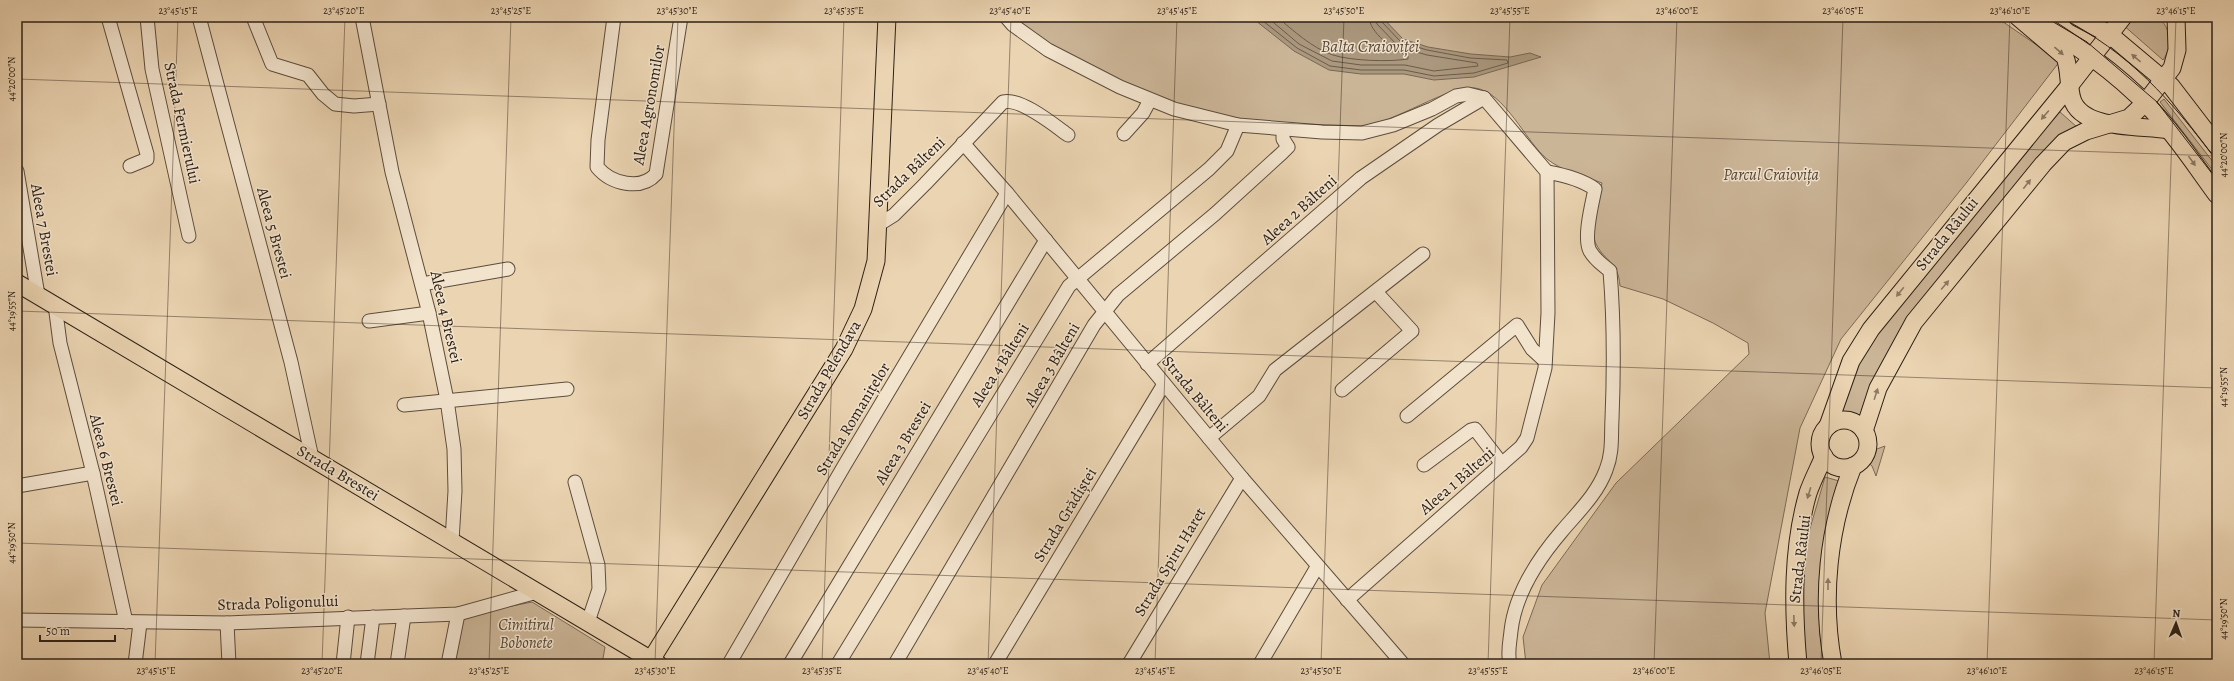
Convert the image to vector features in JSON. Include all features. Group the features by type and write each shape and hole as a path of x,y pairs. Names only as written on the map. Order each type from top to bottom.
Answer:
{"main road":[{"name":"Strada Pelendava","path":"655,662 844,349 863,309 876,261 887,17"},
{"path":"2018,17 2065,57 2068,66 2073,100 2079,110 2093,120 2113,124 2169,130"},
{"path":"2031,17 2091,56 2145,103 2169,130 2217,195"},
{"path":"2078,17 2108,34 2164,81 2188,108 2217,146"},
{"name":"Strada Râului","path":"1798,664 1793,594 1808,493 1824,456 1820,441 1828,426 1851,362 1871,329 2070,85 2108,34 2123,17"},
{"path":"2164,17 2177,44"},
{"path":"2176,17 2182,92 2188,108"},
{"name":"Strada Râului","path":"1833,664 1828,634 1828,577 1845,486 1853,466 1860,462 1866,451 1868,441 1864,431 1878,388 1914,322 2043,164 2064,142 2086,132 2129,118 2145,103 2164,81 2172,68 2177,44"},
{"name":"Strada Brestei","path":"17,283 655,662"},
{"path":"1828,426 1845,420 1853,422 1864,431"},
{"path":"1824,456 1836,466 1853,466"}],"street":[{"path":"108,17 147,154 147,159 130,166"},
{"name":"Strada Fermierului","path":"147,17 152,69 189,236"},
{"name":"Aleea 5 Brestei","path":"199,17 291,362 312,458"},
{"path":"253,17 272,64 308,75 323,94 335,104 354,106 379,104"},
{"name":"Aleea 4 Brestei","path":"362,17 392,172 429,313 447,400 454,450 455,491 452,541"},
{"name":"Aleea Agronomilor","path":"614,17 598,140 597,167 610,178 635,184 651,179 656,174 681,17"},
{"path":"1006,17 1012,25 1048,50 1150,100 1204,118 1238,125 1283,130 1362,133 1399,122 1432,109 1456,96 1468,94 1484,98 1547,172 1587,184 1595,190 1588,236 1590,250 1599,262 1610,271 1612,293 1614,383 1612,450 1606,470 1586,506 1542,555 1526,584 1512,615 1508,657 1510,664"},
{"name":"Aleea 2 Bâlteni","path":"1147,364 1361,178 1438,124 1484,98"},
{"name":"Strada Bâlteni","path":"878,225 894,215 1003,102 1009,100 1050,121 1068,135"},
{"path":"1124,134 1143,113 1150,100"},
{"name":"Aleea 4 Bâlteni","path":"838,664 1069,286 1209,168 1227,151 1238,125"},
{"name":"Aleea 3 Bâlteni","path":"895,664 1094,325 1118,295 1215,214 1288,147 1283,139 1283,130"},
{"name":"Strada Bâlteni","path":"963,143 1007,192 1147,364 1317,567 1403,664"},
{"name":"Aleea 7 Brestei","path":"17,171 38,295"},
{"name":"Aleea 1 Bâlteni","path":"1347,600 1521,447 1527,438 1545,361 1548,313 1547,172"},
{"name":"Strada Romanițelor","path":"729,664 844,466 1007,192"},
{"name":"Aleea 3 Brestei","path":"790,664 1046,240"},
{"path":"1209,438 1259,396 1275,370 1423,254"},
{"path":"422,284 508,269"},
{"path":"1342,390 1412,331 1376,292"},
{"name":"Aleea 6 Brestei","path":"55,305 60,343 93,473 126,622"},
{"path":"369,321 429,313"},
{"path":"1406,416 1516,325 1532,349 1545,361"},
{"name":"Strada Grădiștei","path":"995,664 1164,384"},
{"path":"404,405 567,390"},
{"path":"1424,465 1471,430 1475,429 1502,464"},
{"path":"17,486 93,473"},
{"name":"Strada Spiru Haret","path":"1129,664 1242,478"},
{"path":"575,482 598,565 599,589 588,622"},
{"path":"1260,664 1317,567"},
{"name":"Strada Poligonului","path":"17,620 140,623 227,623 348,617 458,614 537,592"},
{"path":"448,664 458,614"},
{"path":"397,664 404,616"},
{"path":"343,664 348,617"},
{"path":"367,664 373,617"},
{"path":"135,664 140,623"},
{"path":"227,623 229,664"}],"green space":[{"name":"Parcul Craiovița","path":"1011,17 1996,17 2060,61 1967,182 1841,339 1800,428 1765,613 1770,664 1526,664 1523,637 1542,585 1616,483 1749,354 1748,343 1713,323 1663,299 1620,286 1617,272 1600,250 1594,239 1594,223 1602,183 1566,170 1547,159 1496,98 1486,92 1475,88 1464,88 1436,98 1388,119 1360,127 1344,128 1238,120 1190,109 1166,101 1118,81 1051,47"},
{"path":"2128,17 2158,17 2162,21 2166,26 2169,37 2168,49 2163,60 2122,24"},
{"path":"2164,99 2217,167 2217,176 2160,102"},
{"path":"2060,112 2078,128 1910,320 1870,386 1860,415 1840,412 1860,356 2023,152"},
{"path":"1885,446 1876,476 1872,466 1866,461 1870,449 1877,449"},
{"path":"1825,477 1839,481 1821,579 1820,635 1825,664 1805,664 1801,577 1809,532"},
{"name":"Cimitirul Bobonete","path":"532,602 605,647 602,664 454,664 462,616"}],"water":[{"name":"Balta Craioviței","path":"1251,17 1382,17 1403,39 1428,47 1471,54 1510,57 1530,53 1541,57 1474,77 1434,80 1404,74 1361,74 1329,70 1294,51"}],"tram line":[{"path":"2045,17 2087,42 2157,102 2217,180"},
{"path":"2060,17 2108,46 2148,80 2166,98 2217,161"}]}
